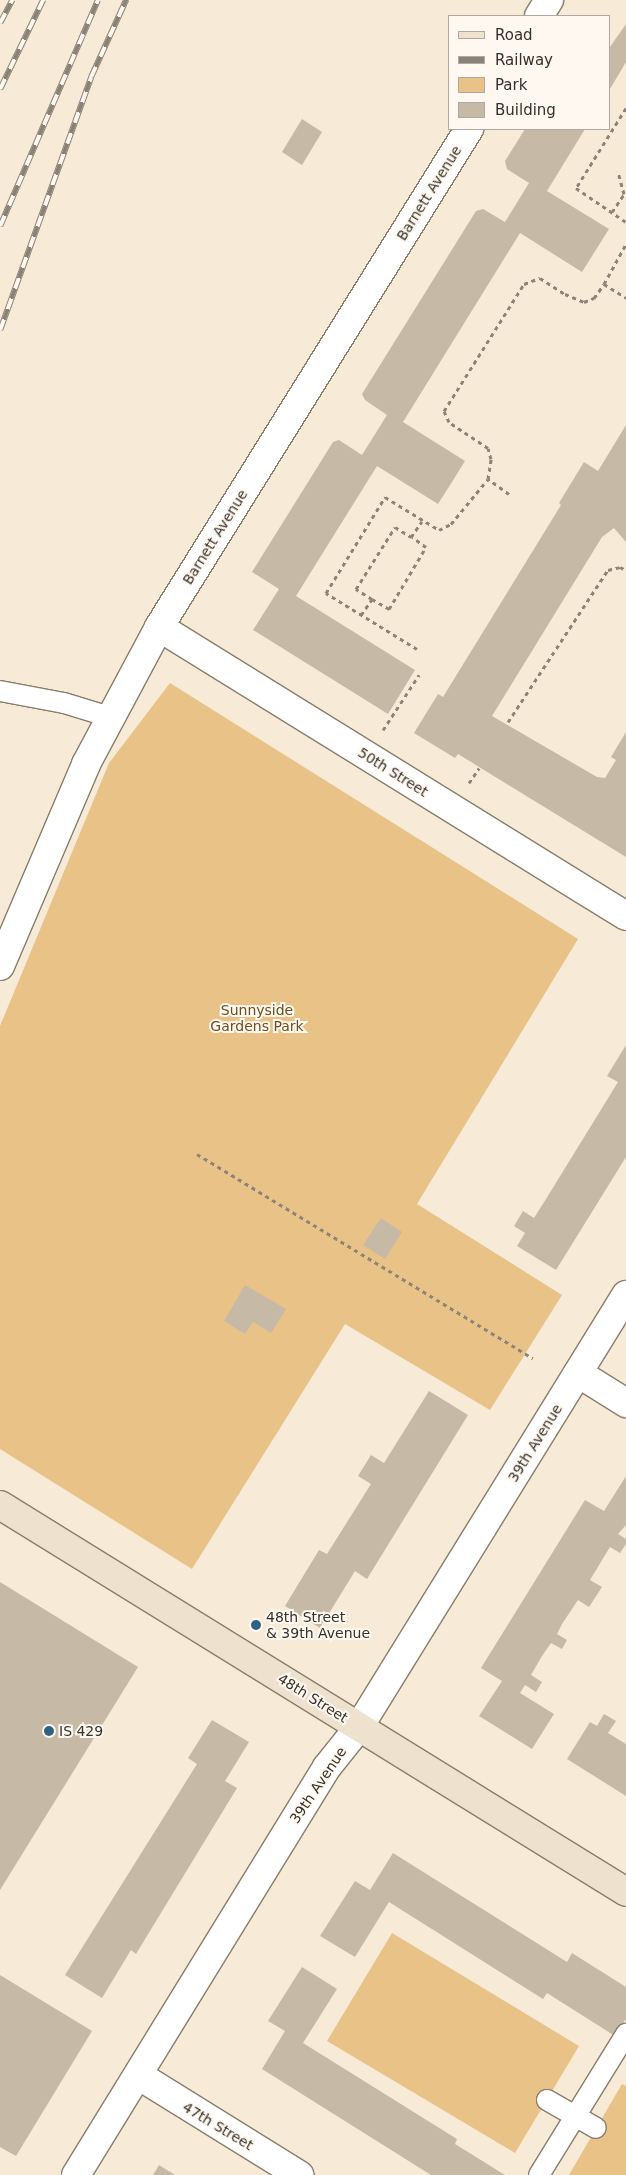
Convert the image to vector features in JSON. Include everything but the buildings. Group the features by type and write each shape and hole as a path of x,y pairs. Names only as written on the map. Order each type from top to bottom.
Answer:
{"street":[{"path":"540,15 549,0"},
{"name":"Barnett Avenue","path":"0,966 86,764 159,627 468,130"},
{"name":"50th Street","path":"159,627 626,916"},
{"name":"39th Avenue","path":"76,2175 327,1767 359,1727 626,1295"},
{"path":"578,1373 626,1404"},
{"name":"48th Street","path":"0,1505 626,1892"},
{"name":"47th Street","path":"138,2075 299,2175"}],"lane":[{"path":"0,692 64,703 110,717"},
{"path":"539,2175 626,2034"},
{"path":"547,2100 596,2128"}],"path":[{"path":"626,108 576,188 626,222"},
{"path":"612,212 625,194 618,171"},
{"path":"417,649 326,592 385,496 439,530 451,524 488,479 491,459 488,448 449,422 444,411 524,284 540,278 576,301 584,302 594,298 626,244"},
{"path":"604,284 626,298"},
{"path":"488,479 509,494"},
{"path":"411,537 422,521"},
{"path":"395,528 426,547 388,609 372,599 356,589 395,528"},
{"path":"508,722 608,570 620,567 626,570"},
{"path":"362,615 372,599"},
{"path":"383,731 419,675"},
{"path":"469,784 479,768"},
{"path":"197,1154 533,1358"}],"green space":[{"name":"Sunnyside Gardens Park","path":"170,683 578,939 417,1204 562,1295 490,1410 345,1324 192,1569 0,1449 0,1026 109,763"},
{"path":"392,1933 579,2046 515,2153 327,2041"},
{"path":"622,2084 626,2086 626,2175 569,2175"}],"railway":[{"path":"0,23 12,0"},
{"path":"0,89 43,0"},
{"path":"0,226 98,0"},
{"path":"0,330 91,77 126,0"}],"place":[{"name":"48th Street & 39th Avenue","path":"256,1625"},
{"name":"IS 429","path":"49,1731"}]}
